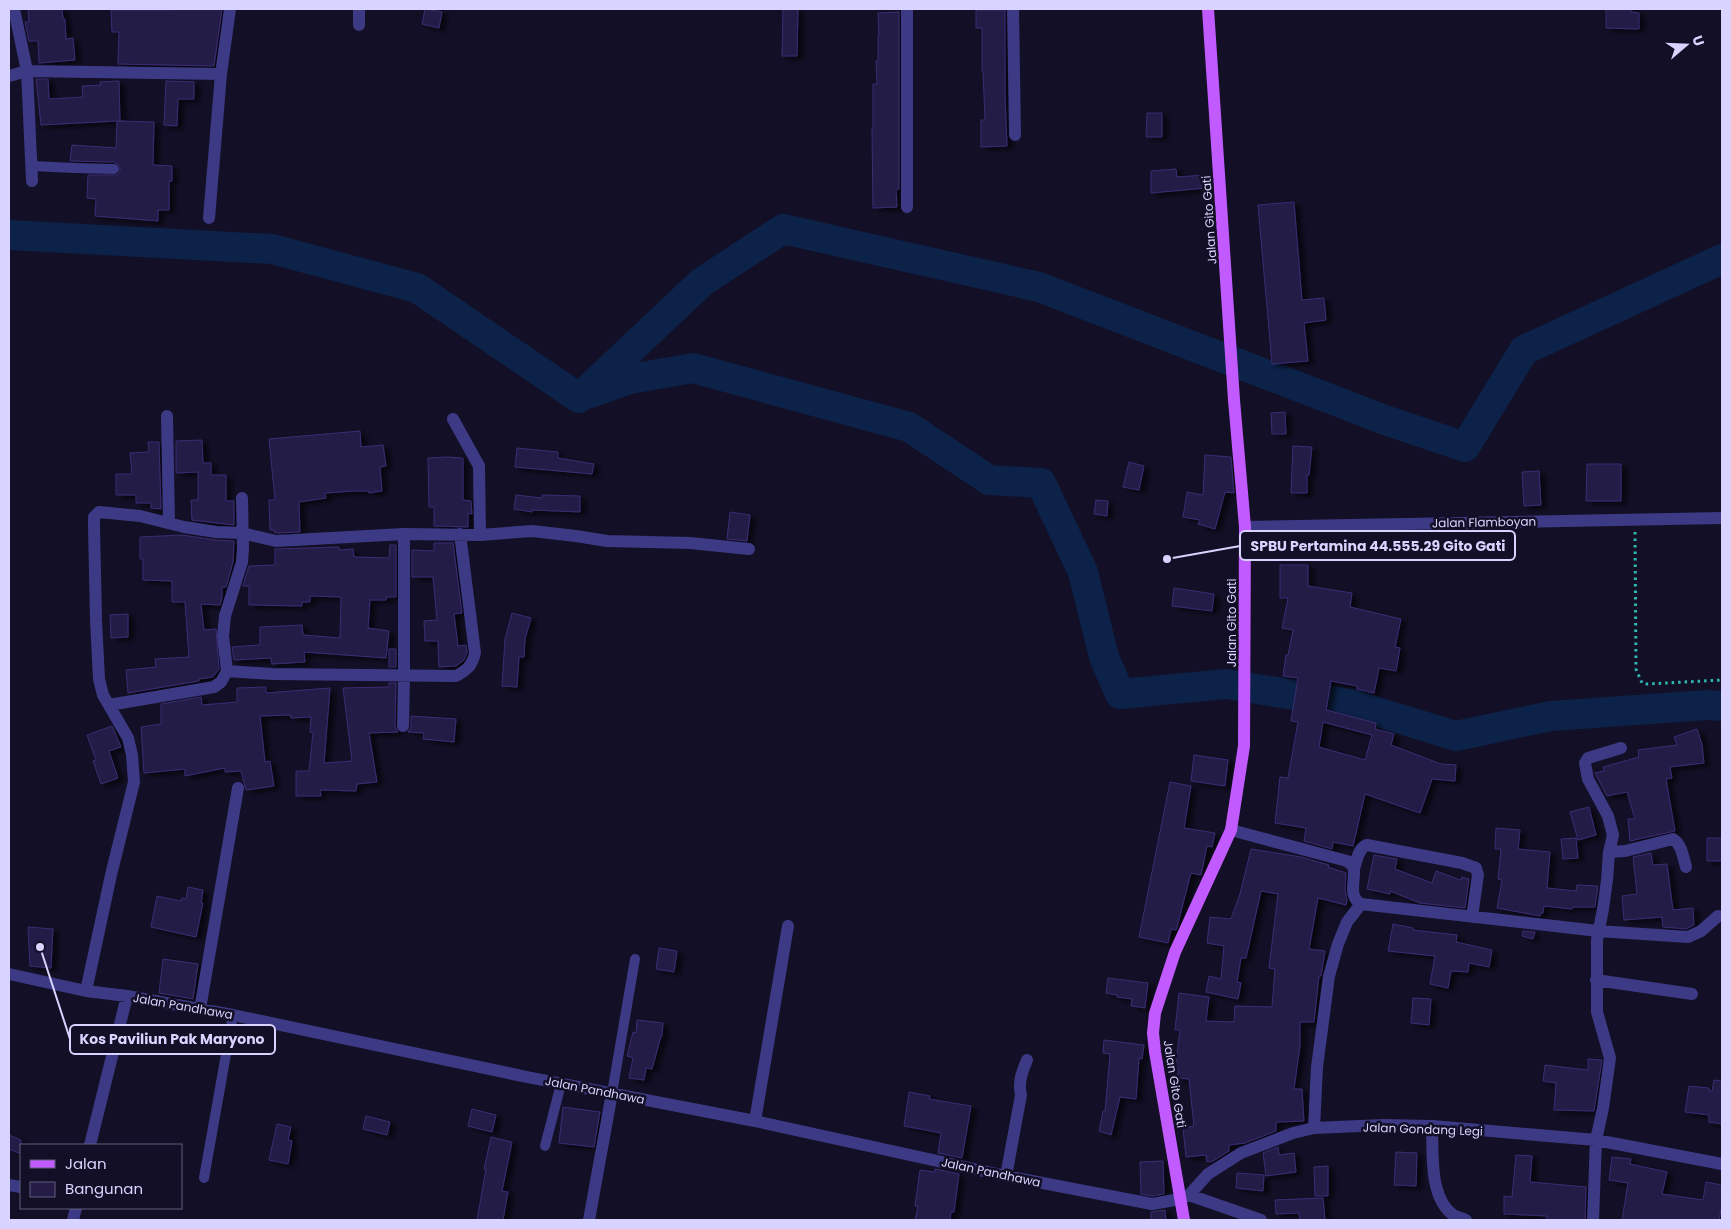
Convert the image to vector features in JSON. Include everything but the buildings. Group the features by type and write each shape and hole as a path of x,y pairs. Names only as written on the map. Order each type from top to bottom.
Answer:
{"main road":[{"name":"Jalan Gito Gati","path":"1184,1220 1185,1197 1155,1052 1155,1013 1175,952 1231,830 1244,746 1245,527 1234,400 1208,9"}],"street":[{"path":"14,9 27,70 32,181"},
{"path":"209,218 221,74 230,9"},
{"path":"359,25 360,9"},
{"path":"906,206 907,9"},
{"path":"1013,9 1015,136"},
{"path":"9,76 27,70 221,74"},
{"path":"167,416 169,523"},
{"path":"453,419 479,466 480,535"},
{"path":"109,705 214,687 221,682 226,671 223,636 225,616 242,562 242,498"},
{"path":"86,991 134,782 132,755 128,738 104,695 99,679 94,517 99,512 140,516 216,532 242,532 276,541 404,534 480,535 532,531 606,541 690,543 749,550"},
{"name":"Jalan Flamboyan","path":"1245,527 1722,518"},
{"path":"403,726 404,534"},
{"path":"226,671 272,674 456,676 467,670 473,662 475,653 460,534"},
{"path":"1593,1220 1596,1140 1603,1108 1610,1058 1598,1017 1596,980 1598,931 1608,880 1609,852 1613,831 1608,816 1588,780 1585,763 1588,758 1621,748"},
{"path":"200,1010 238,788"},
{"path":"1231,830 1347,861 1354,869"},
{"path":"1609,852 1625,851 1673,839 1676,840 1680,847 1686,867"},
{"path":"1472,917 1478,874 1476,868 1368,845 1361,850 1354,869 1353,897 1361,904 1472,917 1598,931 1688,937 1701,932 1718,916"},
{"path":"1314,1128 1316,1067 1329,976 1338,944 1347,922 1361,904"},
{"path":"755,1121 788,926"},
{"name":"Jalan Pandhawa","path":"9,974 86,991 127,996 233,1015 561,1084 755,1121 1006,1176 1152,1204 1185,1197"},
{"path":"1596,980 1692,994"},
{"path":"90,1144 127,996"},
{"path":"1006,1176 1020,1095 1020,1078 1027,1060"},
{"path":"589,1220 612,1093"},
{"name":"Jalan Gondang Legi","path":"1185,1197 1208,1174 1241,1154 1293,1133 1314,1128 1383,1125 1432,1126 1596,1140 1722,1164"},
{"path":"1432,1126 1434,1178 1440,1199 1452,1214 1466,1220"},
{"path":"1185,1197 1261,1220"}],"lane":[{"path":"31,166 114,168"},
{"path":"612,1093 635,959"},
{"path":"204,1178 233,1015"},
{"path":"545,1146 561,1084"}],"path":[{"path":"1635,519 1636,669 1639,678 1647,684 1722,680"}],"waterway":[{"path":"9,235 272,249 417,288 579,398 702,282 783,229 1039,287 1385,420 1465,447 1524,350 1722,259"},
{"path":"591,393 630,379 693,368 909,427 989,480 1041,483 1083,572 1104,657 1120,694 1226,684 1351,704 1456,736 1551,716 1707,705 1722,706"}],"place":[{"name":"SPBU Pertamina 44.555.29 Gito Gati","path":"1167,559"},
{"name":"Kos Paviliun Pak Maryono","path":"40,947"}]}
